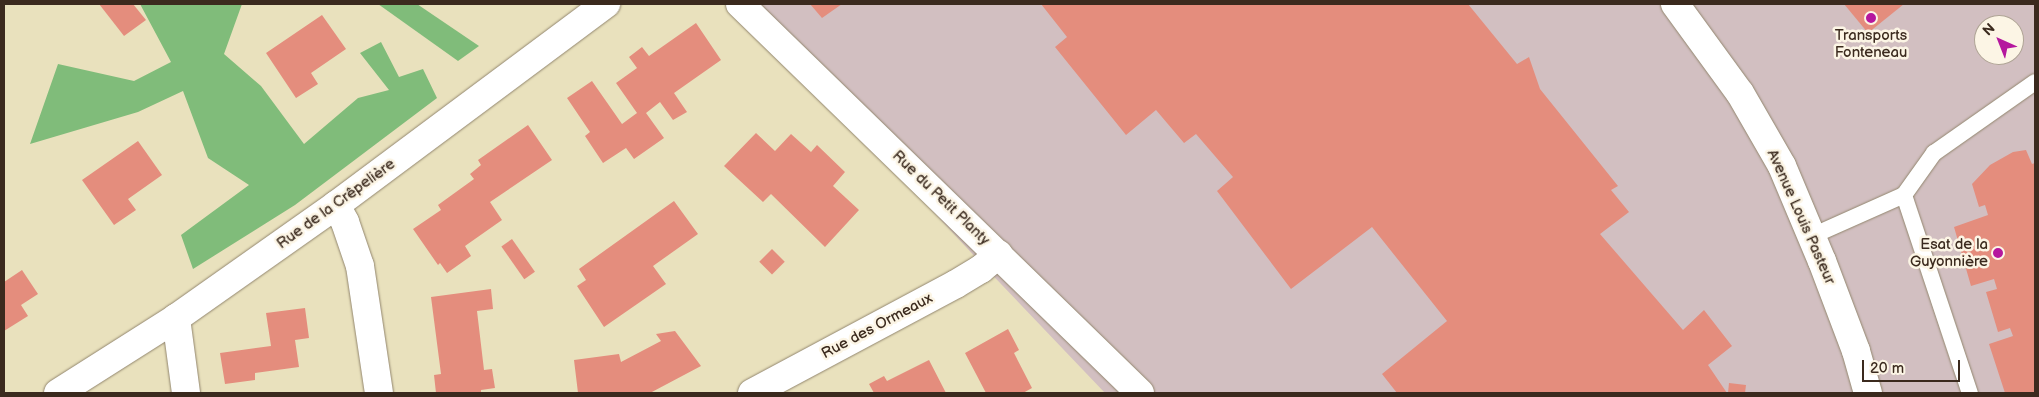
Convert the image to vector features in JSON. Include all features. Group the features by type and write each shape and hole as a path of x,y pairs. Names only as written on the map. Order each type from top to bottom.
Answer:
{"street":[{"name":"Rue de la Crêpelière","path":"58,393 176,318 336,205 606,4"},
{"name":"Rue du Petit Planty","path":"740,4 1140,393"},
{"name":"Avenue Louis Pasteur","path":"1675,4 1740,93 1782,166 1812,236 1856,351 1868,393"},
{"path":"336,205 345,222 360,266 380,393"},
{"name":"Rue des Ormeaux","path":"752,393 956,284 981,269 999,254"},
{"path":"176,318 186,393"}],"lane":[{"path":"1812,236 1904,195 1934,153 2035,82"},
{"path":"1904,195 1970,393"}],"shaded area":[{"path":"741,4 2035,4 2035,393 1105,393 979,261"}],"green space":[{"path":"140,4 242,4 224,54 261,86 304,144 358,98 389,90 360,53 381,42 399,77 423,69 437,98 295,205 193,269 181,235 249,185 208,158 183,91 138,112 30,144 58,64 134,81 171,62"},
{"path":"378,4 417,4 479,46 458,61"}],"building":[{"path":"99,4 133,4 146,20 124,36"},
{"path":"810,4 842,4 822,18"},
{"path":"1041,4 1468,4 1517,64 1529,57 1540,89 1618,186 1611,190 1629,212 1600,234 1683,330 1704,310 1732,346 1708,365 1727,393 1397,393 1382,374 1447,321 1372,227 1291,289 1217,191 1233,177 1196,134 1184,143 1156,110 1126,135 1055,47 1067,37"},
{"name":"Transports Fonteneau","path":"1844,4 1904,4 1868,33"},
{"path":"322,15 346,49 311,73 318,84 296,98 266,53"},
{"path":"696,23 721,60 674,93 687,112 673,120 660,102 646,113 664,138 634,159 626,148 603,163 585,136 590,132 567,98 592,81 622,124 637,113 616,83 637,68 629,57 642,47 649,56"},
{"path":"528,125 552,160 490,202 502,220 465,246 471,256 447,273 440,263 438,265 413,229 441,210 438,205 474,179 470,174 481,165 478,160"},
{"path":"756,133 775,151 791,134 811,152 817,145 845,172 833,186 859,210 825,247 771,194 763,202 724,166"},
{"path":"138,141 162,175 128,199 136,210 114,225 82,180"},
{"name":"Esat de la Guyonnière","path":"2026,150 2032,164 2035,163 2035,393 2005,393 1989,344 2013,336 2010,328 1998,332 1986,292 1997,289 1994,279 1971,286 1954,227 1988,215 1985,205 1979,207 1972,184 1990,165 2013,152"},
{"path":"674,201 698,234 653,266 666,284 604,327 577,286 586,280 579,269"},
{"path":"512,239 535,272 524,279 501,246"},
{"path":"772,249 785,262 772,274 759,262"},
{"path":"22,270 38,294 21,305 28,316 4,331 4,282"},
{"path":"491,289 493,309 477,311 484,370 492,369 495,388 481,390 481,393 436,393 434,375 441,374 431,297"},
{"path":"305,308 309,338 295,340 299,367 255,373 255,380 225,384 220,353 271,346 266,313"},
{"path":"1008,329 1019,350 1014,353 1032,388 1023,393 986,393 965,353"},
{"path":"675,331 701,366 650,393 578,393 574,360 619,354 621,362 661,341 656,334"},
{"path":"929,360 946,393 874,393 869,384 884,376 887,381"},
{"path":"1729,383 1746,385 1745,393 1728,393"}],"place":[{"name":"Transports Fonteneau","path":"1871,18"},
{"name":"Esat de la Guyonnière","path":"1998,253"}]}
